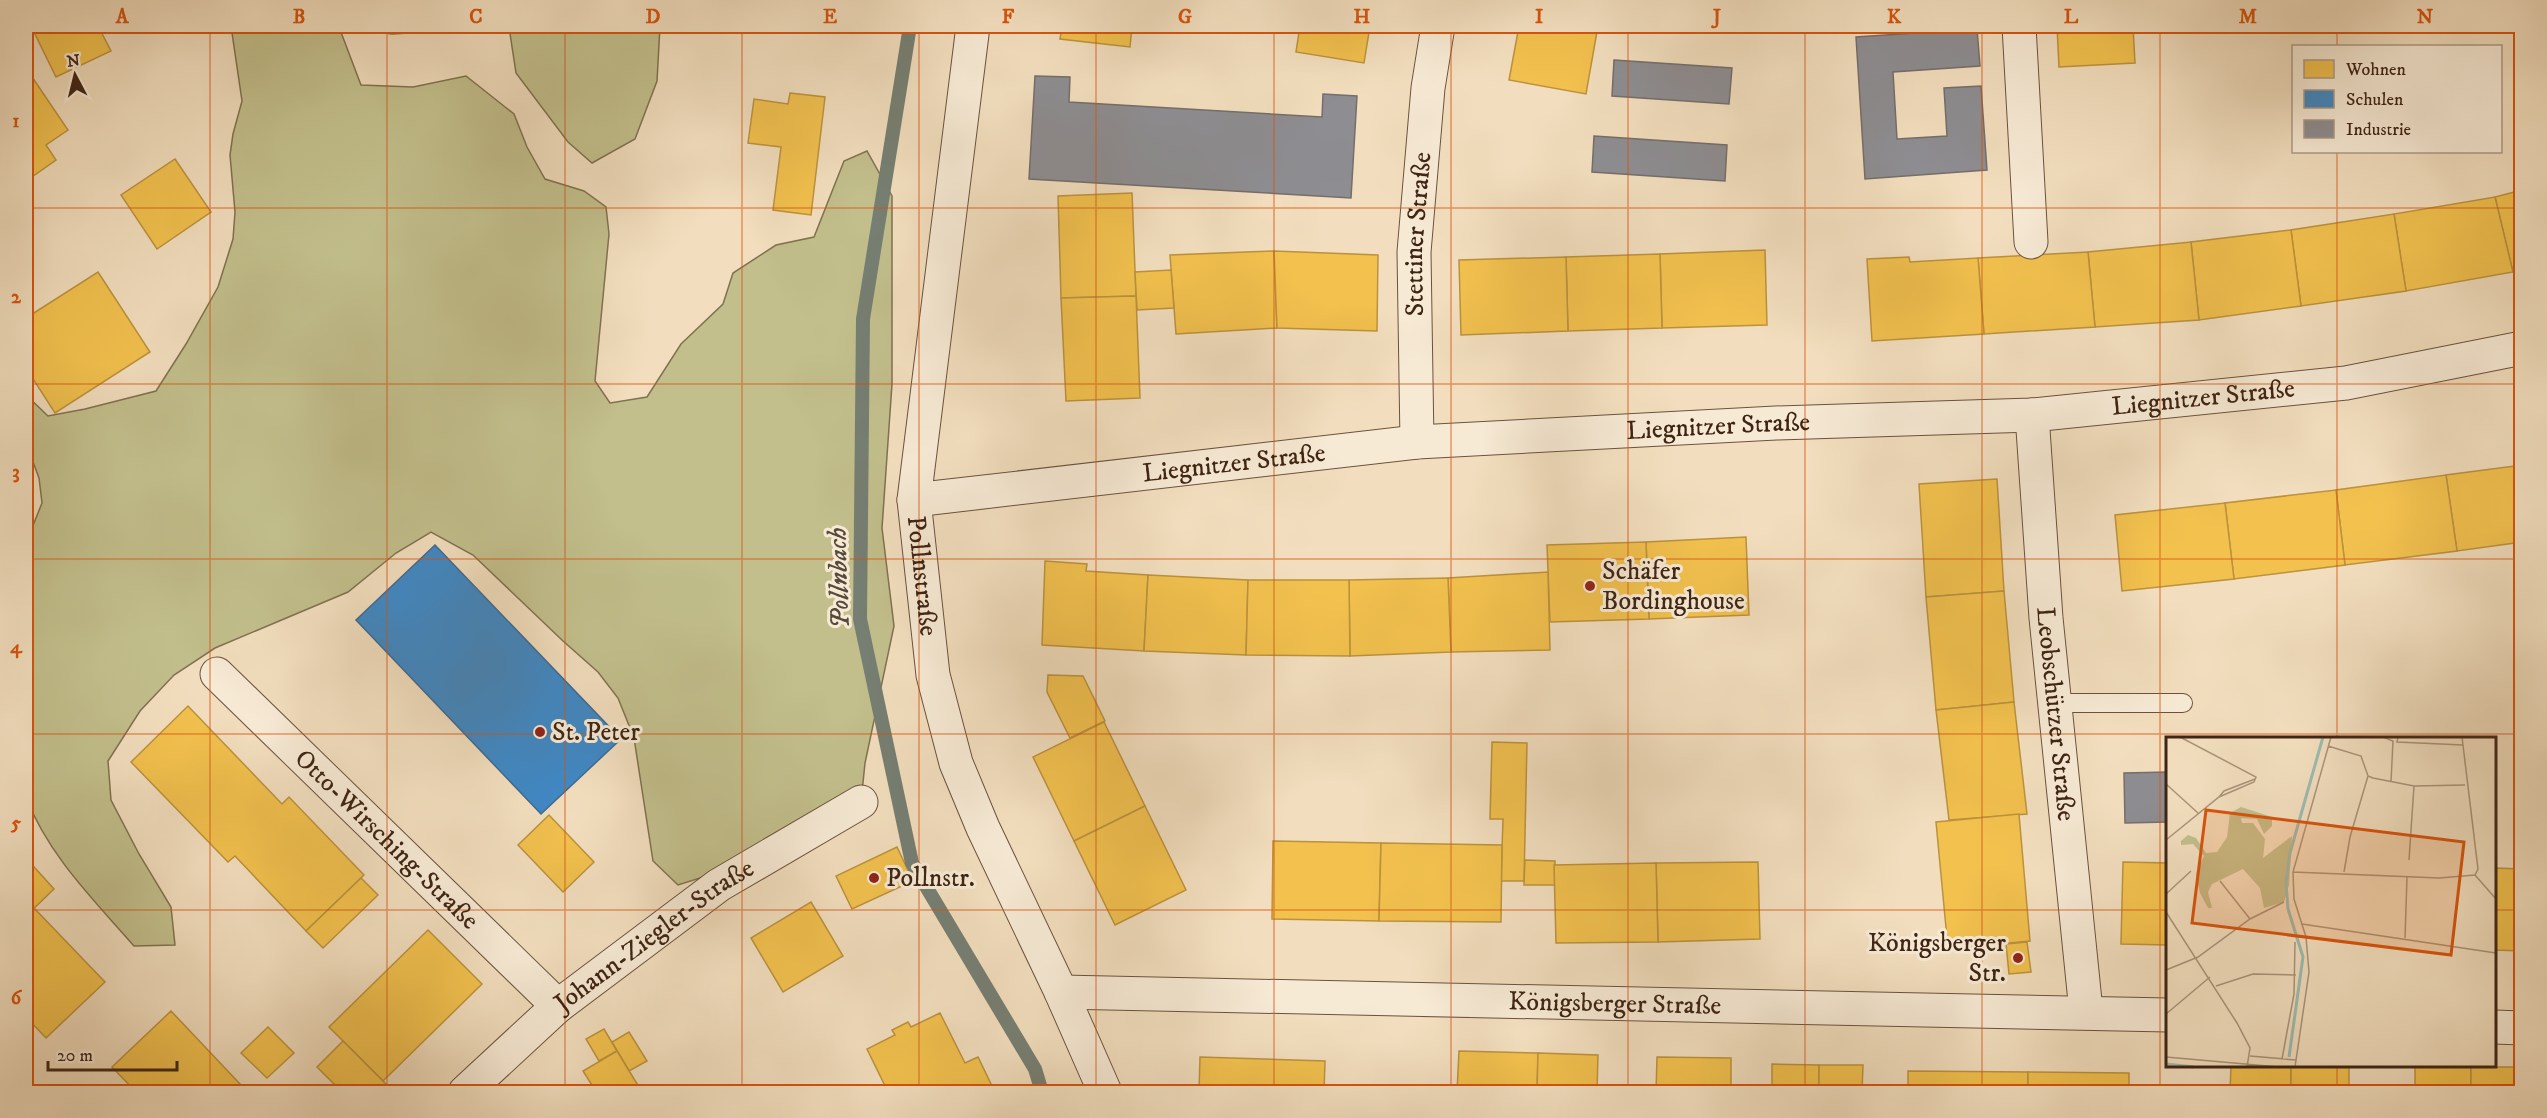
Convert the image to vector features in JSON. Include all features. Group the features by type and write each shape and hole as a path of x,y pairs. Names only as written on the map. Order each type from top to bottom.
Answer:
{"street":[{"name":"Pollnstraße","path":"973,26 914,500 933,675 956,763 983,828 1061,992 1105,1092"},
{"name":"Stettiner Straße","path":"1417,442 1414,252 1428,88 1438,26"},
{"path":"2019,26 2031,242"},
{"name":"Liegnitzer Straße","path":"914,500 1417,442 1776,423 2032,415 2346,383 2522,348"},
{"name":"Leobschützer Straße","path":"2032,415 2054,703 2086,1011"},
{"name":"Otto-Wirsching-Straße","path":"217,674 558,1006"},
{"name":"Johann-Ziegler-Straße","path":"465,1092 558,1006 719,885 861,802"},
{"name":"Königsberger Straße","path":"1061,992 2166,1014"},
{"path":"2496,1027 2522,1028"}],"lane":[{"path":"2054,703 2183,703"}],"shaded area":[{"path":"231,26 660,26 657,81 635,139 592,163 568,142 516,73 509,27 392,34 339,27 361,85 413,87 466,76 514,114 527,147 545,179 584,191 606,207 609,234 595,381 610,403 647,397 681,344 723,304 733,273 776,245 814,237 844,161 867,151 892,196 892,384 882,528 894,626 865,763 861,802 716,873 678,885 653,861 634,738 618,698 598,672 473,555 431,532 396,553 348,592 215,648 174,675 140,711 108,761 111,800 139,854 171,907 175,945 134,946 73,876 59,858 35,818 26,797 26,543 42,503 39,478 26,443 26,395 48,416 156,391 218,287 233,239 235,212 230,155 242,101"}],"building: Wohnen":[{"path":"31,26 98,26 111,51 56,77"},
{"path":"1062,26 1132,26 1130,47 1060,39"},
{"path":"1300,26 1370,26 1364,63 1296,52"},
{"path":"1519,26 1598,26 1586,94 1509,80"},
{"path":"2057,26 2133,26 2135,63 2059,67"},
{"path":"26,68 68,130 46,145 56,160 26,181"},
{"path":"790,93 825,97 811,215 773,210 781,147 748,143 754,99 788,104"},
{"path":"175,159 211,212 157,249 121,195"},
{"path":"2522,190 2522,269 2513,272 2495,197"},
{"path":"1132,193 1136,296 1061,298 1058,196"},
{"path":"2495,197 2513,272 2406,291 2394,214"},
{"path":"2394,214 2406,291 2301,306 2291,230"},
{"path":"2291,230 2301,306 2199,320 2191,242"},
{"path":"2191,242 2199,320 2095,327 2088,252"},
{"path":"1765,250 1767,325 1662,328 1660,254"},
{"path":"1274,251 1277,328 1176,334 1170,255"},
{"path":"1274,251 1378,255 1377,331 1277,328"},
{"path":"2088,252 2095,327 1984,334 1978,258"},
{"path":"1660,254 1662,328 1568,331 1566,257"},
{"path":"1566,257 1568,331 1461,335 1459,260"},
{"path":"1909,257 1910,262 1978,258 1984,334 1872,341 1867,259"},
{"path":"1171,270 1174,308 1137,310 1135,272"},
{"path":"98,272 150,352 55,413 26,368 26,318"},
{"path":"1136,296 1140,398 1066,401 1061,298"},
{"path":"2522,465 2522,542 2457,551 2446,475"},
{"path":"2446,475 2457,551 2345,565 2336,490"},
{"path":"1997,479 2004,591 1926,597 1919,484"},
{"path":"2336,490 2345,565 2234,579 2225,503"},
{"path":"2225,503 2234,579 2122,591 2115,515"},
{"path":"1746,537 1749,615 1649,619 1646,542"},
{"path":"1646,542 1649,619 1550,622 1547,545"},
{"path":"1045,561 1087,564 1086,571 1148,575 1144,651 1042,645"},
{"path":"1548,572 1550,650 1451,652 1448,578"},
{"path":"1148,575 1248,580 1246,655 1144,651"},
{"path":"1448,578 1451,652 1350,656 1349,580"},
{"path":"1248,580 1349,580 1350,656 1246,655"},
{"path":"2004,591 2014,702 1936,710 1926,597"},
{"path":"1048,675 1083,676 1105,721 1070,738 1047,692"},
{"path":"2014,702 2027,814 1949,820 1936,710"},
{"path":"188,706 282,804 289,797 364,875 306,931 235,856 228,862 131,762"},
{"path":"1104,722 1145,806 1074,841 1033,757"},
{"path":"1492,742 1527,743 1524,881 1501,881 1503,819 1490,819"},
{"path":"1145,806 1186,890 1115,925 1074,841"},
{"path":"2019,814 2030,941 1948,949 1936,822"},
{"path":"549,815 594,862 563,892 518,845"},
{"path":"1273,841 1381,843 1379,921 1272,919"},
{"path":"1381,843 1502,845 1501,922 1379,921"},
{"name":"Pollnstr.","path":"897,847 913,881 852,909 836,876"},
{"path":"26,858 54,889 26,916"},
{"path":"1525,860 1555,861 1555,885 1524,885"},
{"path":"1758,862 1760,939 1658,942 1656,863"},
{"path":"2123,862 2166,863 2166,945 2121,944"},
{"path":"1656,863 1658,942 1556,943 1554,865"},
{"path":"2496,868 2522,869 2522,951 2496,950"},
{"path":"361,878 378,895 323,948 306,931"},
{"path":"811,902 843,956 783,992 751,938"},
{"path":"34,908 105,982 46,1038 26,1017 26,916"},
{"path":"428,930 482,984 383,1081 329,1027"},
{"name":"Königsberger Str.","path":"2027,942 2031,972 2009,974 2006,944"},
{"path":"171,1011 240,1084 231,1092 136,1092 112,1067"},
{"path":"940,1013 965,1063 978,1057 992,1086 980,1092 888,1092 867,1049 895,1035 892,1030 908,1022 911,1027"},
{"path":"268,1027 294,1053 267,1078 241,1053"},
{"path":"604,1029 617,1051 599,1061 586,1039"},
{"path":"629,1032 647,1061 629,1071 612,1042"},
{"path":"343,1041 394,1092 342,1092 317,1067"},
{"path":"617,1051 639,1087 630,1092 601,1092 598,1088 595,1090 583,1071"},
{"path":"1459,1051 1538,1053 1537,1092 1457,1092"},
{"path":"1538,1053 1598,1055 1597,1091 1537,1090"},
{"path":"1200,1057 1325,1061 1324,1092 1199,1092"},
{"path":"1657,1057 1731,1058 1731,1092 1656,1092"},
{"path":"1772,1064 1819,1065 1819,1092 1772,1092"},
{"path":"1819,1065 1863,1065 1862,1092 1819,1092"},
{"path":"2231,1067 2291,1067 2291,1092 2230,1092"},
{"path":"2291,1067 2349,1067 2349,1092 2291,1092"},
{"path":"2415,1067 2471,1067 2471,1092 2415,1092"},
{"path":"2471,1067 2522,1067 2522,1092 2471,1092"},
{"path":"1908,1071 2028,1072 2028,1092 1908,1092"},
{"path":"2028,1072 2129,1073 2129,1092 2028,1092"},
{"path":"752,1086 756,1092 741,1092"},
{"path":"1542,1090 1597,1091 1597,1092 1542,1092"}],"building: Schulen":[{"path":"435,545 621,739 541,814 356,620"}],"building: Industrie":[{"path":"1977,29 1980,66 1893,72 1897,139 1947,136 1944,88 1981,86 1987,170 1865,179 1856,37"},
{"path":"1614,60 1732,68 1729,104 1612,96"},
{"path":"1035,76 1070,77 1069,102 1322,117 1323,94 1357,96 1351,198 1029,179"},
{"path":"1594,136 1727,145 1725,181 1592,172"},
{"path":"2166,772 2166,822 2125,823 2124,773"}],"waterway":[{"name":"Pollnbach","path":"910,26 863,319 860,619 912,863 1035,1069 1042,1092"}],"place":[{"name":"Schäfer Bordinghouse","path":"1590,586"},
{"name":"St. Peter","path":"540,732"},
{"name":"Pollnstr.","path":"874,878"},
{"name":"Königsberger Str.","path":"2018,958"}]}
